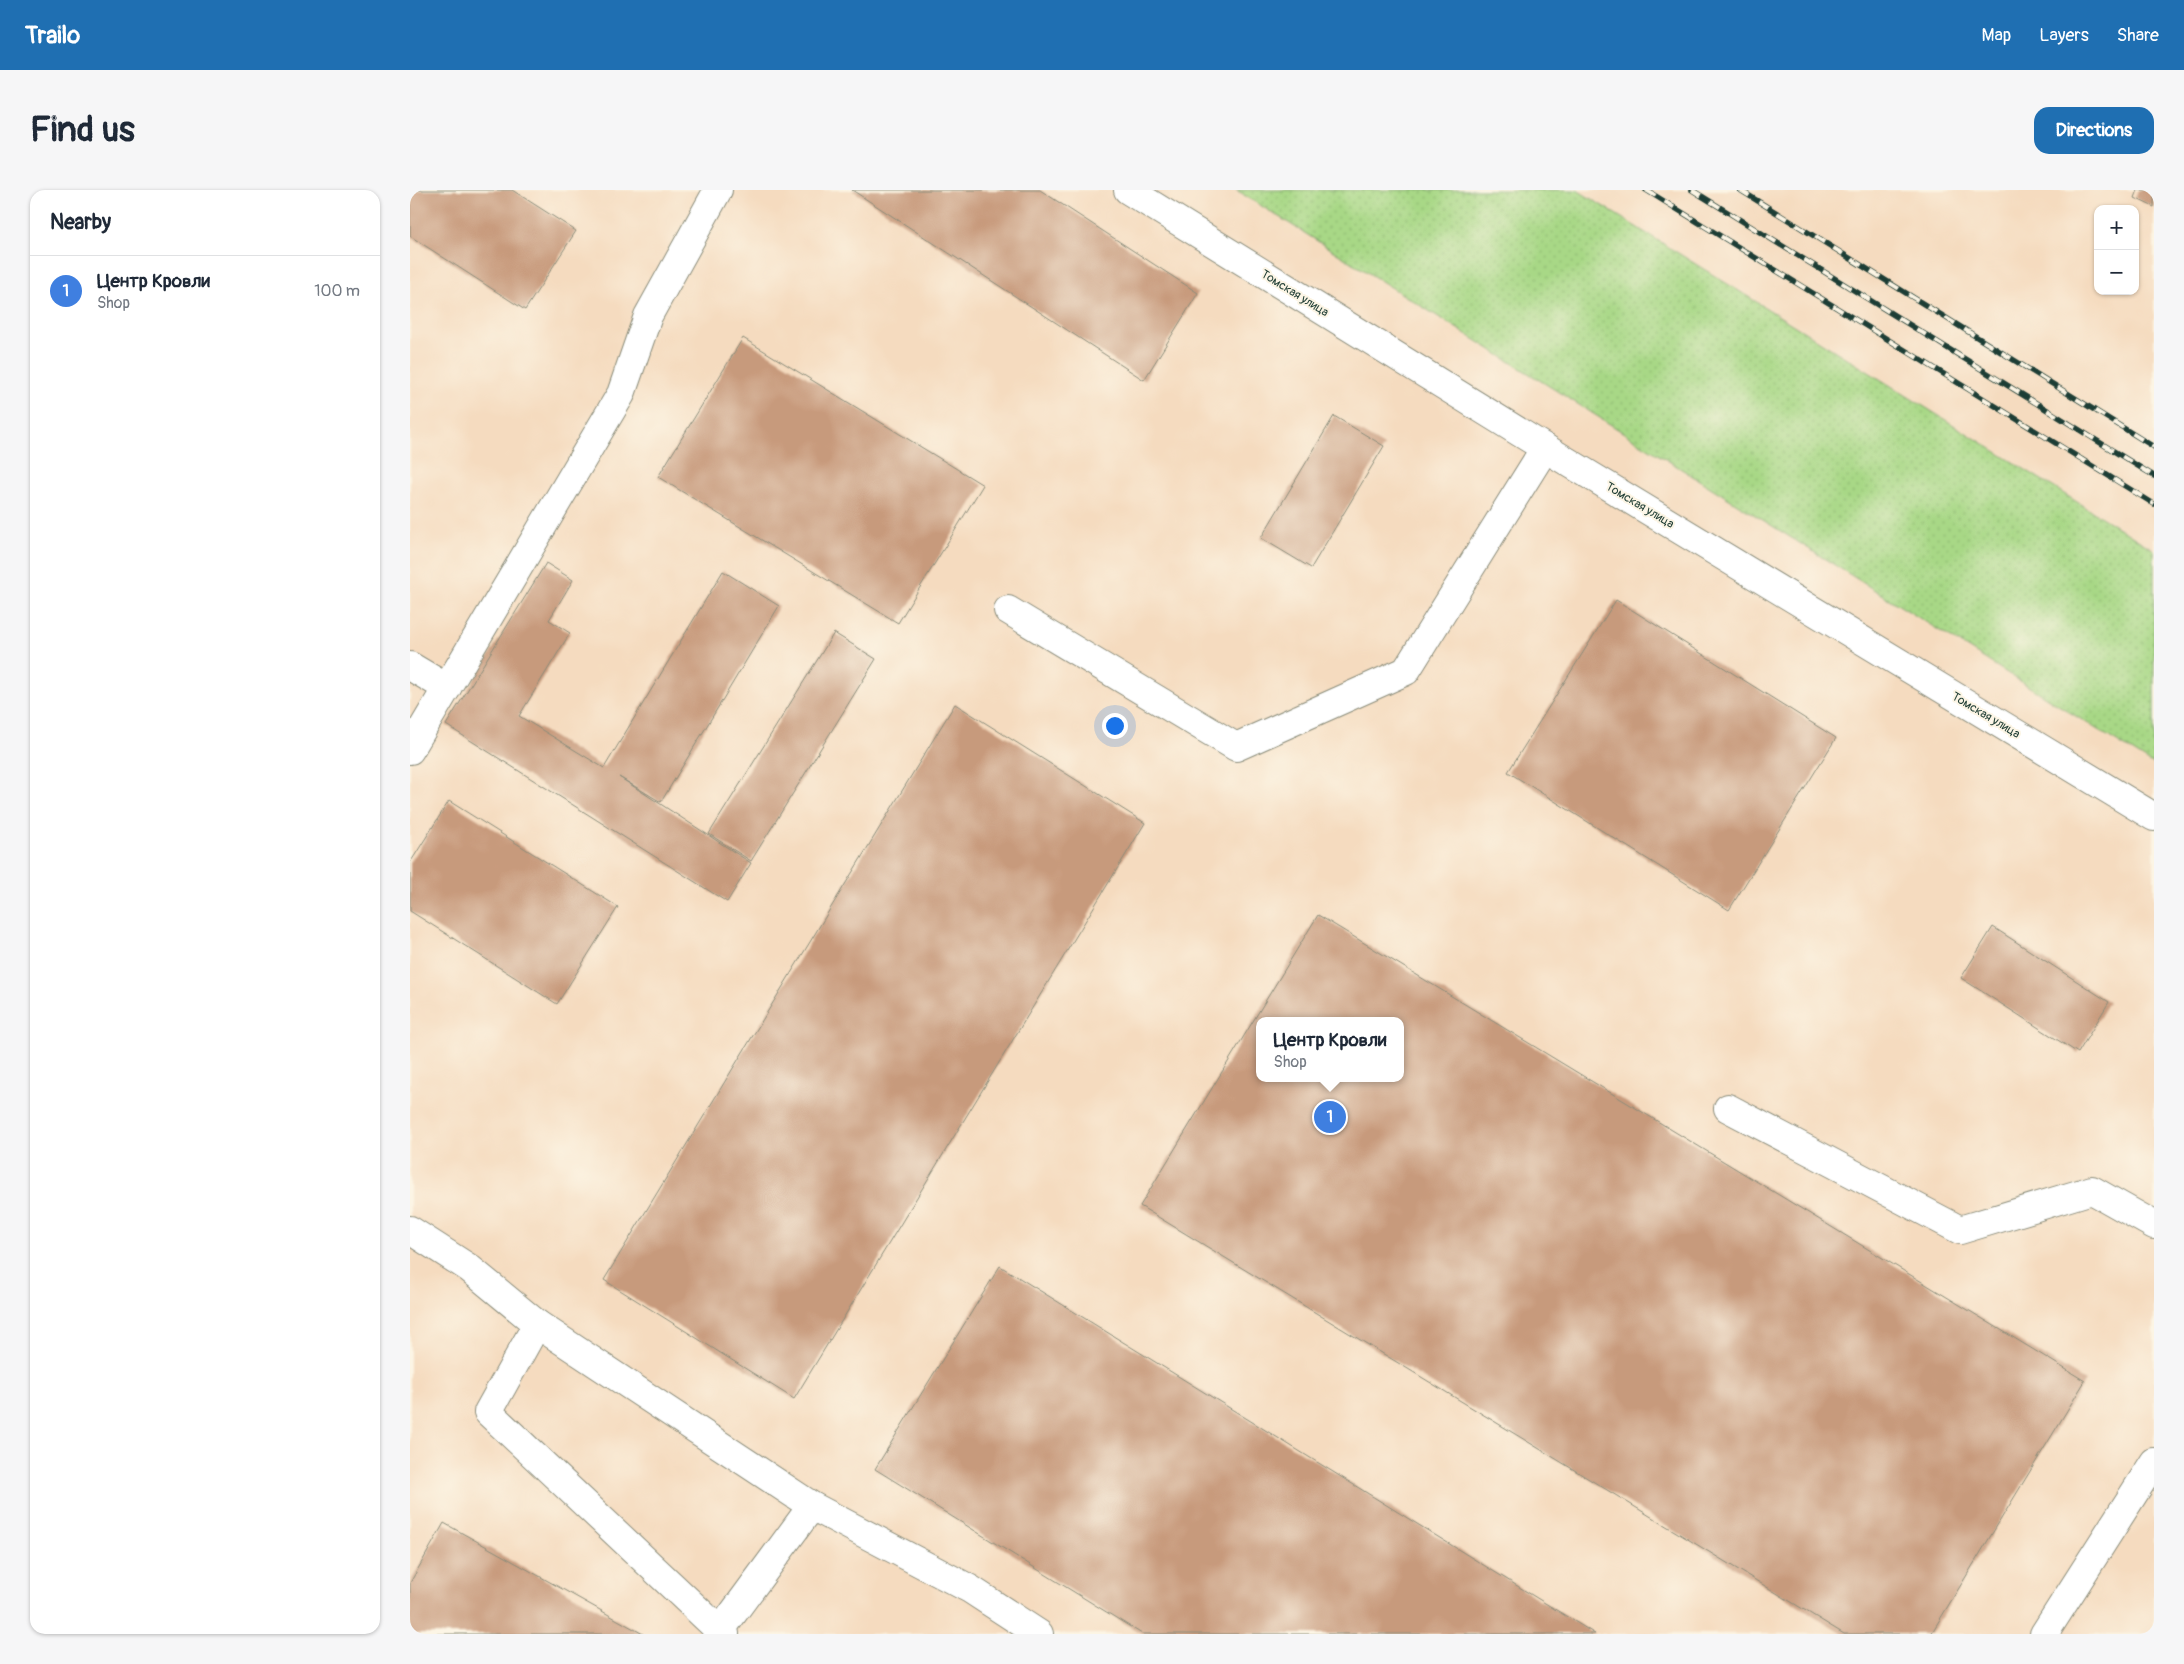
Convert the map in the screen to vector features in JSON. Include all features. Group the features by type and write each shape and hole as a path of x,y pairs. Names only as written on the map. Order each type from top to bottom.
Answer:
{"street":[{"path":"410,750 621,394 648,316 718,190"},
{"name":"Томская улица","path":"1128,190 1545,448 2154,817"},
{"path":"1008,610 1236,747 1406,671 1545,448"},
{"path":"410,666 447,688"},
{"path":"1728,1108 1960,1230 2092,1190 2154,1225"},
{"path":"410,1230 469,1268 537,1324 812,1506 970,1589 1039,1634"},
{"path":"537,1324 488,1412 722,1633 812,1506"},
{"path":"2044,1634 2154,1462"}],"green space":[{"path":"1236,190 1577,190 2154,550 2154,765"}],"building":[{"path":"410,190 512,190 576,231 525,310 410,236"},
{"path":"852,190 1040,190 1198,293 1144,380"},
{"path":"2138,190 2154,190 2154,207 2135,198"},
{"path":"743,338 983,485 898,623 658,477"},
{"path":"1334,416 1384,446 1311,568 1261,538"},
{"path":"546,563 573,580 549,620 570,633 519,716 604,768 723,571 779,606 661,802 619,777 751,863 727,902 446,725"},
{"path":"1616,600 1836,738 1729,910 1508,772"},
{"path":"834,633 876,659 751,861 709,834"},
{"path":"955,704 1145,823 794,1399 604,1280"},
{"path":"449,801 618,907 557,1004 410,911 410,863"},
{"path":"1318,915 2085,1381 1931,1634 1844,1634 1140,1206"},
{"path":"1993,927 2109,1002 2078,1053 1961,978"},
{"path":"1000,1266 1595,1634 1142,1634 875,1469"},
{"path":"444,1523 643,1634 410,1634 410,1583"}],"railway":[{"path":"1646,190 2154,504"},
{"path":"1692,190 2154,476"},
{"path":"1740,190 2154,447"}],"place":[{"name":"Центр Кровли","path":"1330,1117"}]}
